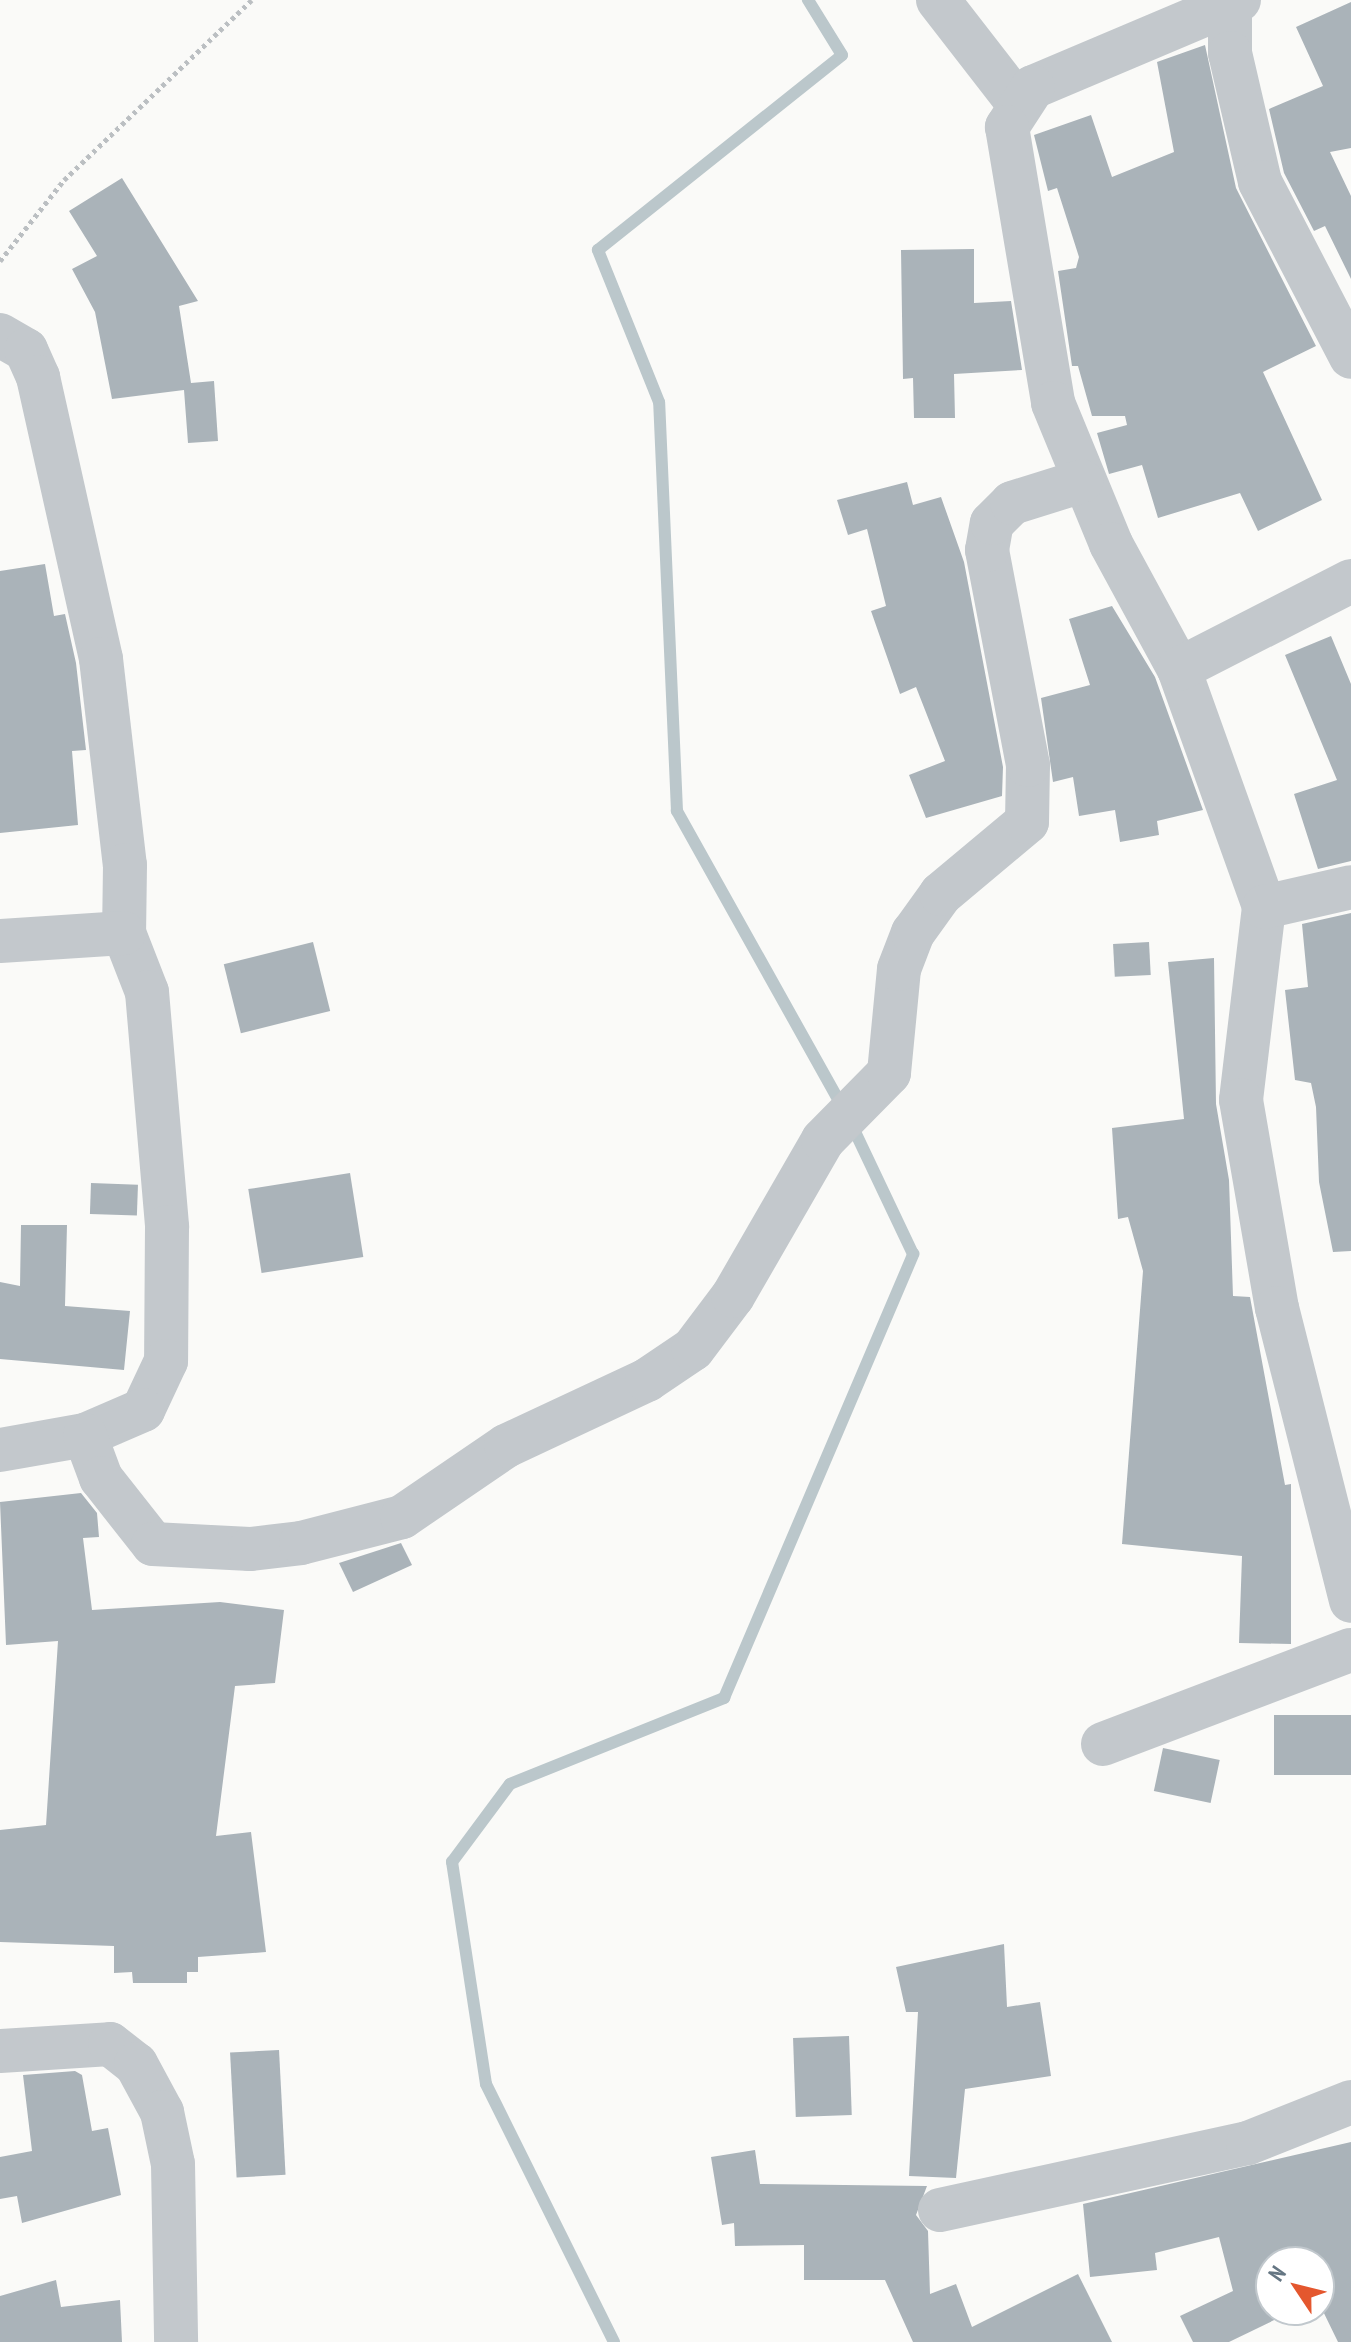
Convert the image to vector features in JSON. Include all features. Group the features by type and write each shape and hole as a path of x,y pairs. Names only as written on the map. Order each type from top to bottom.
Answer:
{"street":[{"path":"938,0 1018,103"},
{"path":"1351,357 1260,182 1230,53 1234,2 1062,73 1018,103 1007,127 1026,264 1053,403 1082,481 1179,669 1264,907 1241,1100 1277,1308 1351,1601"},
{"path":"0,335 26,350 38,377 74,528 119,798 124,933 147,992 156,1065 167,1227 166,1361 143,1410 85,1435 0,1450"},
{"path":"85,1435 101,1478 153,1544 250,1549 301,1543 402,1517 506,1446 647,1380 693,1349 733,1296 823,1140 889,1073 899,969 913,933 941,894 1027,822 1030,780 987,550 992,523 1012,503 1082,481"},
{"path":"1179,669 1351,581"},
{"path":"1264,907 1351,887"},
{"path":"0,941 124,933"},
{"path":"1103,1744 1351,1650"},
{"path":"0,2051 110,2044 136,2064 162,2112 173,2164 176,2342"},
{"path":"940,2210 1248,2143 1351,2102"}],"path":[{"path":"0,261 64,180 252,0"}],"building":[{"path":"1351,2 1351,148 1330,152 1351,196 1351,279 1325,226 1314,231 1284,173 1269,109 1323,86 1296,27"},
{"path":"1205,45 1236,188 1316,346 1263,372 1322,500 1258,531 1240,493 1158,518 1142,465 1109,474 1097,433 1127,425 1125,416 1092,416 1078,366 1072,366 1058,271 1076,268 1079,257 1057,188 1048,191 1034,135 1091,115 1112,177 1174,152 1157,62"},
{"path":"122,178 198,301 179,306 191,383 214,381 218,441 188,443 184,390 112,399 95,312 72,269 97,256 69,211"},
{"path":"974,249 974,303 1011,301 1022,370 954,374 955,418 914,418 913,378 903,379 901,250"},
{"path":"907,482 913,505 941,497 964,562 1003,767 1002,796 926,818 909,775 945,761 916,687 900,694 871,611 886,606 867,529 848,535 837,500"},
{"path":"45,564 54,616 65,614 76,663 86,750 72,751 78,825 0,833 0,571"},
{"path":"1112,606 1155,677 1203,810 1157,821 1159,835 1120,842 1115,810 1079,816 1073,777 1053,782 1041,698 1090,685 1069,619"},
{"path":"1331,636 1351,684 1351,861 1318,869 1294,794 1337,780 1285,655"},
{"path":"1351,913 1351,1251 1333,1252 1319,1182 1316,1107 1311,1083 1295,1080 1285,990 1308,987 1302,924"},
{"path":"313,942 330,1011 241,1033 224,964"},
{"path":"1149,942 1151,975 1115,977 1113,944"},
{"path":"1214,958 1216,1104 1229,1180 1233,1296 1250,1297 1285,1485 1291,1484 1291,1644 1239,1643 1242,1556 1122,1544 1143,1271 1128,1217 1118,1219 1112,1128 1184,1119 1168,962"},
{"path":"350,1173 363,1257 262,1273 248,1189"},
{"path":"91,1183 138,1185 137,1216 90,1214"},
{"path":"21,1225 67,1225 65,1306 130,1311 124,1370 0,1359 0,1282 20,1286"},
{"path":"81,1493 97,1513 99,1537 83,1538 92,1610 220,1602 284,1610 275,1683 235,1686 216,1836 251,1832 266,1952 198,1957 198,1972 187,1972 187,1983 133,1983 132,1972 114,1973 114,1946 0,1942 0,1830 46,1825 58,1641 6,1645 0,1502"},
{"path":"401,1543 412,1565 353,1592 339,1563"},
{"path":"1274,1715 1351,1715 1351,1775 1274,1775"},
{"path":"1163,1748 1220,1760 1211,1803 1154,1791"},
{"path":"1004,1944 1007,2007 1040,2002 1051,2076 965,2089 956,2178 909,2176 918,2012 906,2012 896,1967"},
{"path":"849,2036 852,2115 796,2117 793,2038"},
{"path":"279,2050 286,2175 237,2177 230,2053"},
{"path":"75,2071 82,2075 92,2131 108,2128 121,2195 22,2223 17,2196 0,2199 0,2157 32,2151 23,2075"},
{"path":"1351,2142 1351,2342 1338,2342 1330,2326 1335,2326 1335,2246 1255,2246 1255,2326 1262,2326 1229,2342 1193,2342 1180,2316 1233,2291 1219,2237 1155,2253 1157,2270 1090,2277 1083,2204"},
{"path":"755,2150 760,2184 927,2186 916,2215 928,2231 930,2294 956,2284 972,2327 1078,2274 1112,2342 913,2342 885,2280 804,2280 804,2245 735,2246 734,2223 722,2225 711,2157"},
{"path":"56,2280 61,2307 120,2300 122,2342 0,2342 0,2296"}],"waterway":[{"path":"614,2342 486,2084 452,1862 510,1784 724,1698 913,1254 848,1117 677,811 659,402 598,250 842,55 808,0"}]}
